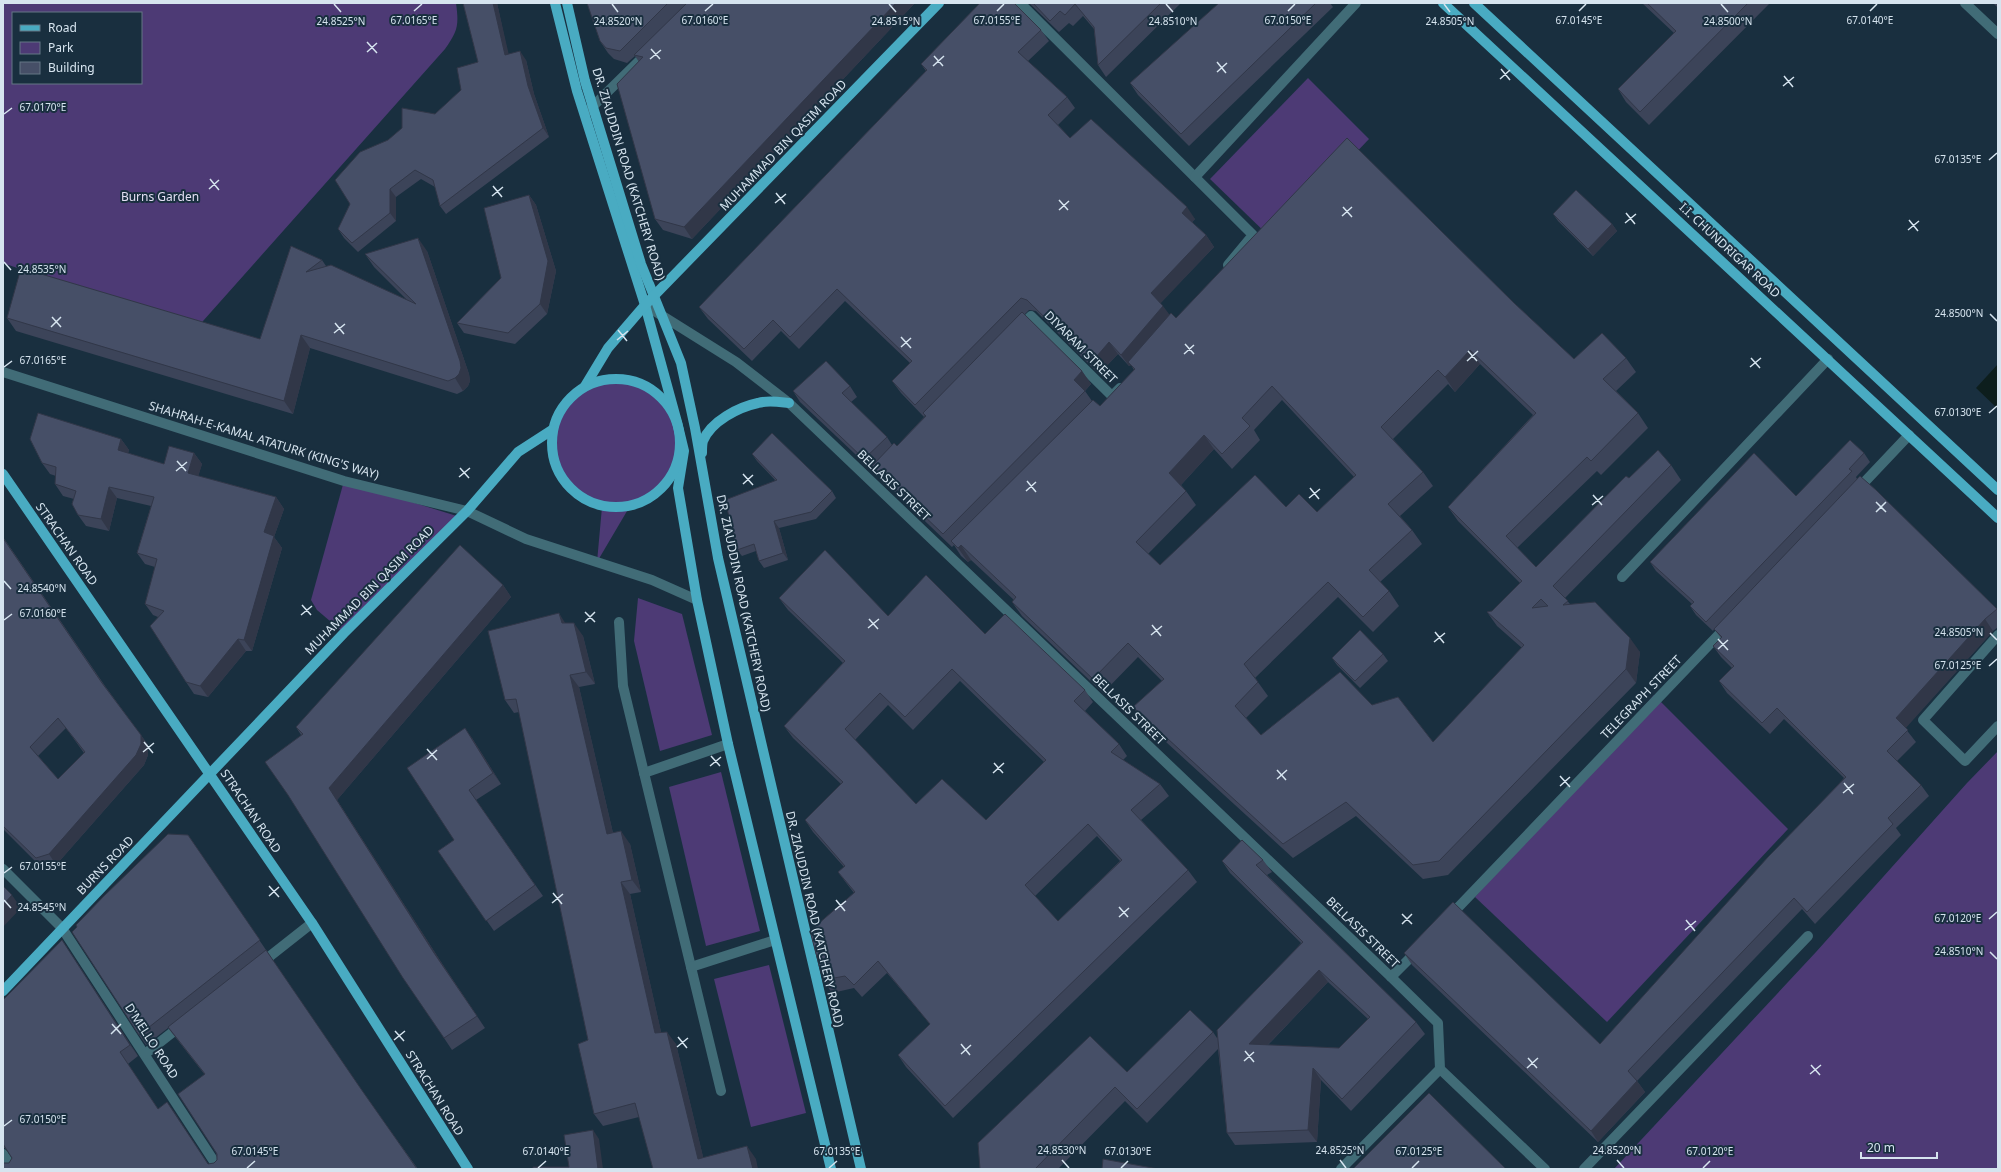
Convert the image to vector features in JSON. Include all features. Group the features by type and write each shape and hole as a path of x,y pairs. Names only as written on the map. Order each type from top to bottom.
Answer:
{"main road":[{"name":"DR. ZIAUDDIN ROAD (KATCHERY ROAD)","path":"555,3 584,114 645,304 684,451 678,488 697,600 728,744 831,1169"},
{"name":"DR. ZIAUDDIN ROAD (KATCHERY ROAD)","path":"567,3 594,107 642,264 681,363 695,428 718,558 861,1169"},
{"name":"MUHAMMAD BIN QASIM ROAD","path":"585,386 608,348 645,304 939,3"},
{"name":"I.I. CHUNDRIGAR ROAD","path":"1443,3 1998,518"},
{"name":"I.I. CHUNDRIGAR ROAD","path":"1474,3 1998,490"},
{"path":"676,470 681,444 677,422 657,394 639,382 616,379 585,386 561,409 552,430 556,463 565,484 577,495 592,503 602,506 630,506 644,501 662,488 676,470 695,428"},
{"path":"701,463 703,441 710,430 720,422 738,410 759,403 774,401 789,403"},
{"name":"MUHAMMAD BIN QASIM ROAD","path":"210,775 344,633 467,511 518,452 552,430"},
{"name":"STRACHAN ROAD","path":"3,474 312,923 468,1169"},
{"name":"BURNS ROAD","path":"3,991 210,775"}],"street":[{"path":"1020,3 1253,235 1222,271"},
{"path":"1195,177 1356,3"},
{"path":"1965,3 1998,34"},
{"path":"584,114 594,107 648,52"},
{"name":"BELLASIS STREET","path":"645,304 736,362 789,403 873,478 954,554 1438,1023 1440,1069"},
{"name":"DIYARAM STREET","path":"1014,333 1031,316 1110,399 1128,378"},
{"path":"1622,577 1828,359"},
{"name":"SHAHRAH-E-KAMAL ATATURK (KING'S WAY)","path":"3,372 344,481 467,511 526,539 652,580 697,600"},
{"path":"1848,498 1909,435"},
{"name":"TELEGRAPH STREET","path":"1440,926 1732,620"},
{"path":"619,622 623,686 721,1091"},
{"path":"1998,635 1923,720 1965,761 1998,726"},
{"path":"644,773 728,744"},
{"name":"D'MELLO ROAD","path":"3,869 62,928 145,1054 218,1169"},
{"path":"251,970 312,923"},
{"path":"1584,1169 1808,936"},
{"path":"691,967 775,940"},
{"path":"1391,977 1424,944"},
{"path":"145,1054 188,1019"},
{"path":"1341,1169 1440,1069 1545,1169"},
{"path":"3,1154 13,1169"}],"green space":[{"name":"Burns Garden","path":"3,3 456,3 456,28 453,37 445,49 195,330 3,263"},
{"path":"1308,78 1369,139 1273,240 1210,179"},
{"path":"616,379 638,383 657,395 671,411 679,451 673,471 662,488 644,501 630,506 597,562 602,507 582,498 567,484 557,468 552,450 552,431 558,413 569,398 587,385"},
{"path":"344,481 460,517 344,633 317,610 311,600"},
{"path":"638,598 682,614 712,735 660,751 634,641"},
{"path":"1654,695 1788,829 1607,1022 1475,897"},
{"path":"1998,751 1998,1169 1614,1169 1816,952 1967,783"},
{"path":"721,772 760,931 706,946 669,787"},
{"path":"769,965 806,1113 751,1127 714,979"}],"shaded area":[{"path":"1998,364 1998,409 1976,388"}],"building":[{"path":"463,3 493,3 505,55 520,51 528,86 543,128 440,206 433,180 415,170 390,189 390,213 352,243 338,229 350,204 335,180 360,152 388,140 402,128 402,108 435,114 461,90 457,68 478,62"},
{"path":"587,3 668,3 620,51 606,48 600,41"},
{"path":"687,3 896,3 684,227 655,219 617,84 643,57 634,55"},
{"path":"980,3 1014,3 1041,30 1018,52 1067,97 1048,115 1070,138 1091,119 1187,207 1182,213 1206,235 1151,293 1163,306 1121,355 1109,342 1091,363 1027,300 1021,298 915,405 892,381 912,361 837,289 790,337 773,320 744,349 699,307 927,70 921,64"},
{"path":"1033,3 1161,3 1098,65 1094,27 1075,4 1065,15 1060,11 1050,21"},
{"path":"1219,3 1316,3 1181,134 1130,83"},
{"path":"1647,3 1748,3 1640,112 1618,89 1676,31"},
{"path":"1347,138 1514,303 1574,359 1602,333 1626,358 1603,379 1638,413 1591,461 1587,457 1506,536 1536,567 1626,476 1629,478 1658,450 1671,465 1553,586 1568,601 1563,605 1595,602 1630,638 1626,669 1439,861 1413,865 1346,802 1283,844 1133,707 1164,679 1128,643 1093,679 1012,602 1016,597 961,545 958,548 951,541 1093,400 1100,406 1135,369 1128,362 1171,313 1176,318","holes":["1470,350 1536,413 1448,507 1522,581 1492,611 1487,612 1524,645 1433,742 1398,697 1372,705 1340,672 1261,735 1235,706 1258,682 1244,664 1328,582 1363,617 1389,591 1369,570 1412,530 1388,504 1423,472 1381,427 1438,370 1445,377","1272,386 1356,475 1317,512 1299,494 1286,507 1255,475 1160,565 1136,542 1186,491 1169,473 1204,435 1222,454 1250,426 1242,418","1541,599 1548,606 1532,608"]},
{"path":"1576,190 1612,224 1588,249 1553,214"},
{"path":"529,195 548,261 540,304 508,333 457,323 501,278 484,208"},
{"path":"418,238 460,361 461,368 459,374 455,378 448,381 301,335 284,401 7,318 21,268 260,339 291,246 322,260 306,272 331,265 416,304 365,254"},
{"path":"1022,312 1082,371 1074,380 1085,391 943,534 872,466 894,443 897,446 926,416 923,413"},
{"path":"826,361 850,386 842,393 887,437 864,459 793,391"},
{"path":"38,413 121,439 118,450 164,464 169,446 194,453 188,473 276,497 264,532 274,536 244,640 238,639 200,686 186,682 150,626 164,611 145,604 157,559 137,553 154,497 109,487 101,519 78,515 72,504 76,491 55,484 56,467 42,463 30,439"},
{"path":"772,433 832,491 811,512 774,521 783,553 759,561 754,544 737,550 725,500 777,480 752,454"},
{"path":"1850,440 1864,453 1849,469 1852,471 1706,622 1690,606 1694,602 1650,562 1754,453 1796,496"},
{"path":"1860,476 1997,609 1985,619 1896,718 1908,730 1887,751 1921,785 1888,818 1893,824 1807,912 1794,898 1628,1071 1637,1081 1591,1131 1404,953 1453,902 1600,1044 1768,857 1846,777 1777,708 1762,723 1719,681 1734,666 1713,646 1722,637 1714,629"},
{"path":"3,538 102,683 141,735 141,744 136,755 49,854 36,858 3,826","holes":["58,718 85,752 58,779 30,747"]},
{"path":"460,545 503,585 329,788 434,953 477,1016 444,1038 403,978 288,795 265,762 303,734 296,727"},
{"path":"825,550 888,616 926,575 985,634 1005,614 1085,690 1074,701 1119,744 1111,752 1160,784 1131,810 1188,870 945,1106 898,1055 930,1024 878,961 854,985 845,976 823,980 810,931 855,892 838,872 845,866 805,820 843,782 784,726 845,661 779,598","holes":["952,669 1046,760 986,820 942,779 916,804 845,729 880,693 905,717","1088,824 1122,860 1058,921 1025,885"]},
{"path":"559,613 562,623 574,623 586,672 570,675 607,834 621,831 632,880 621,882 655,1033 667,1032 698,1159 747,1146 753,1169 653,1169 635,1103 594,1114 578,1044 588,1040 516,699 505,700 488,631"},
{"path":"1360,630 1383,654 1355,681 1332,658"},
{"path":"465,728 493,773 469,790 535,885 486,921 438,851 454,840 407,768"},
{"path":"168,834 188,835 260,940 139,1035 72,932 77,927 76,925 104,896"},
{"path":"1242,840 1263,860 1256,865 1416,1022 1342,1099 1313,1068 1308,1130 1227,1133 1217,1030 1303,942 1222,861","holes":["1319,970 1370,1017 1339,1048 1249,1044"]},
{"path":"3,886 12,895 3,905"},
{"path":"62,940 130,1045 120,1052 158,1109 167,1102 208,1164 214,1163 217,1160 217,1154 178,1094 205,1074 168,1027 266,950 417,1169 3,1169 3,1163 9,1163 12,1158 3,1144 3,1000"},
{"path":"1190,1010 1213,1032 1137,1109 1115,1087 1035,1169 980,1169 978,1143 1090,1036 1127,1072"},
{"path":"1429,1093 1506,1169 1353,1169"},
{"path":"593,1130 598,1169 533,1169 533,1167 569,1167 564,1135"},
{"path":"1103,1159 1158,1169 1102,1169"}]}
